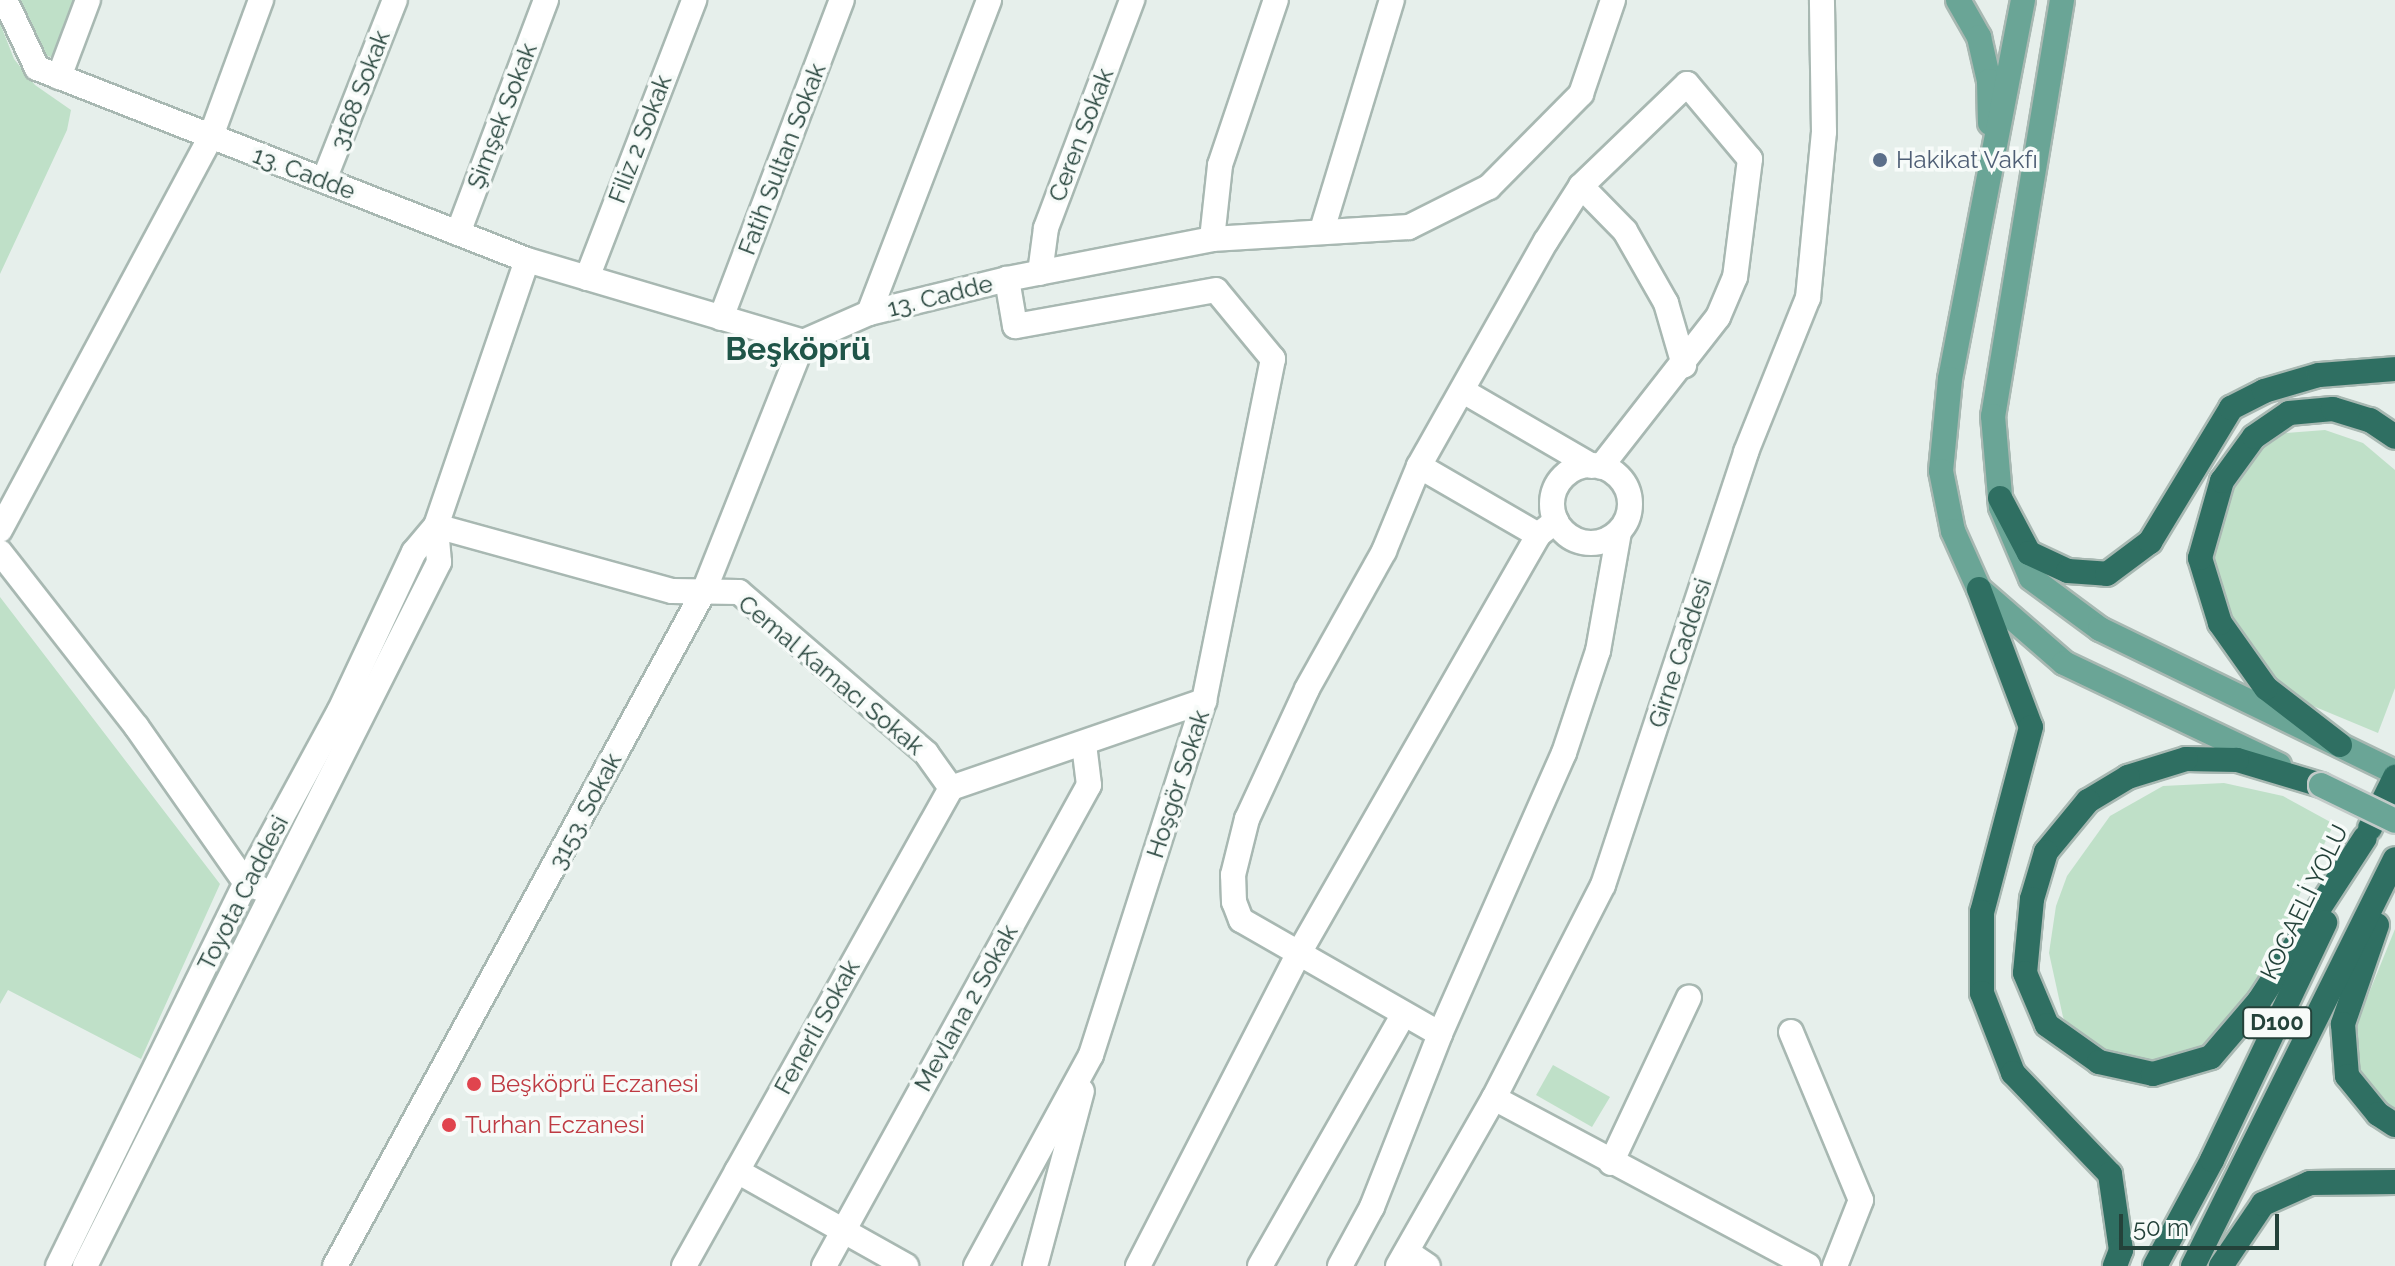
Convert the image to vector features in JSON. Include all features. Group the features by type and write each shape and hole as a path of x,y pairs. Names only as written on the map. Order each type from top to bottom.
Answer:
{"highway":[{"path":"2000,498 2029,553 2068,571 2107,574 2150,542 2197,457 2231,408 2264,391 2319,375 2395,369"},
{"path":"2340,745 2266,688 2220,623 2200,558 2222,481 2254,437 2289,413 2333,409 2370,420 2395,437"},
{"path":"1979,589 2031,727 1982,912 1982,993 2013,1073 2110,1174 2121,1250 2115,1266"},
{"path":"2321,785 2237,760 2186,759 2128,777 2088,801 2046,852 2032,899 2025,973 2047,1025 2099,1062 2153,1074 2211,1057 2259,1001 2365,838"},
{"name":"KOCAELİ YOLU","path":"2155,1266 2212,1160 2395,774"},
{"name":"D100","path":"2193,1266 2395,859"},
{"path":"2395,875 2343,1024 2347,1076 2378,1114 2395,1125"},
{"path":"2221,1266 2263,1204 2310,1183 2395,1182"}],"main road":[{"path":"1958,0 1979,37 1989,81 1991,179"},
{"path":"2023,0 1991,179 1950,379 1941,471 1953,531 1979,589 2064,663 2395,821"},
{"path":"2062,0 1993,416 2000,498 2031,578 2100,629 2395,774"}],"street":[{"name":"13. Cadde","path":"5,0 37,68 527,260 803,342 869,313 1007,279 1212,239 1409,227 1489,187 1581,94 1613,0"},
{"path":"59,77 88,0"},
{"path":"0,530 211,136 261,0"},
{"name":"3168 Sokak","path":"324,180 395,0"},
{"name":"Şimşek Sokak","path":"458,233 546,0"},
{"name":"Filiz 2 Sokak","path":"587,278 694,0"},
{"name":"Fatih Sultan Sokak","path":"721,318 842,0"},
{"path":"869,313 989,0"},
{"name":"Ceren Sokak","path":"1040,273 1046,228 1132,0"},
{"path":"1212,239 1220,165 1276,0"},
{"path":"1322,230 1392,0"},
{"name":"Girne Caddesi","path":"1403,1259 1494,1098 1603,885 1746,452 1808,298 1824,132 1822,0"},
{"path":"1138,1266 1299,953 1547,528 1557,488 1572,471 1597,466 1684,365 1718,317 1735,277 1751,172 1743,148 1687,84 1581,186 1419,466 1384,551 1278,747 1247,819 1233,875 1234,902 1241,920 1299,953 1404,1014 1440,1034"},
{"path":"1581,186 1625,231 1666,303 1684,365"},
{"name":"Toyota Caddesi","path":"58,1266 258,888 439,562 436,526 527,260"},
{"name":"Hoşgör Sokak","path":"976,1266 1091,1055 1204,701 1273,359 1216,290 1015,326 1007,279"},
{"name":"3153. Sokak","path":"335,1266 704,591 803,342"},
{"path":"1340,1266 1372,1207 1440,1034 1564,753 1598,651 1619,532 1626,522 1629,497 1619,477 1463,391"},
{"path":"1419,466 1585,543 1619,532"},
{"name":"Cemal Kamacı Sokak","path":"436,526 672,591 739,592 926,753 951,788"},
{"path":"0,552 258,888"},
{"path":"951,788 1204,701"},
{"name":"Mevlana 2 Sokak","path":"824,1266 1089,785 1084,744"},
{"name":"Fenerli Sokak","path":"684,1266 951,788"},
{"name":"Toyota Caddesi","path":"85,1266 258,888"},
{"path":"1611,1163 1689,997"},
{"path":"1260,1266 1404,1014"},
{"path":"1791,1032 1861,1200 1835,1266"},
{"path":"1035,1266 1091,1055"},
{"path":"1494,1098 1808,1266"},
{"path":"737,1171 906,1266"},
{"path":"1403,1259 1428,1266"}],"green space":[{"path":"10,0 77,0 55,58 39,54"},
{"path":"0,23 14,59 35,85 71,110 67,130 0,274"},
{"path":"2325,430 2363,443 2395,470 2395,688 2378,733 2282,693 2216,599 2211,549 2225,496 2260,448 2285,433"},
{"path":"0,597 220,884 141,1059 8,990 0,1004"},
{"path":"2224,783 2283,796 2334,824 2245,1006 2212,1049 2142,1077 2070,1030 2063,1017 2049,953 2056,906 2067,876 2110,816 2163,786"},
{"path":"2395,929 2395,1124 2357,1076 2354,1030"},
{"path":"1553,1065 1610,1097 1592,1127 1536,1095"}],"place":[{"name":"Hakikat Vakfı","path":"1880,160"},
{"name":"Beşköprü Eczanesi","path":"474,1084"},
{"name":"Turhan Eczanesi","path":"449,1125"}],"district":[{"name":"Beşköprü","path":"798,349"}]}
